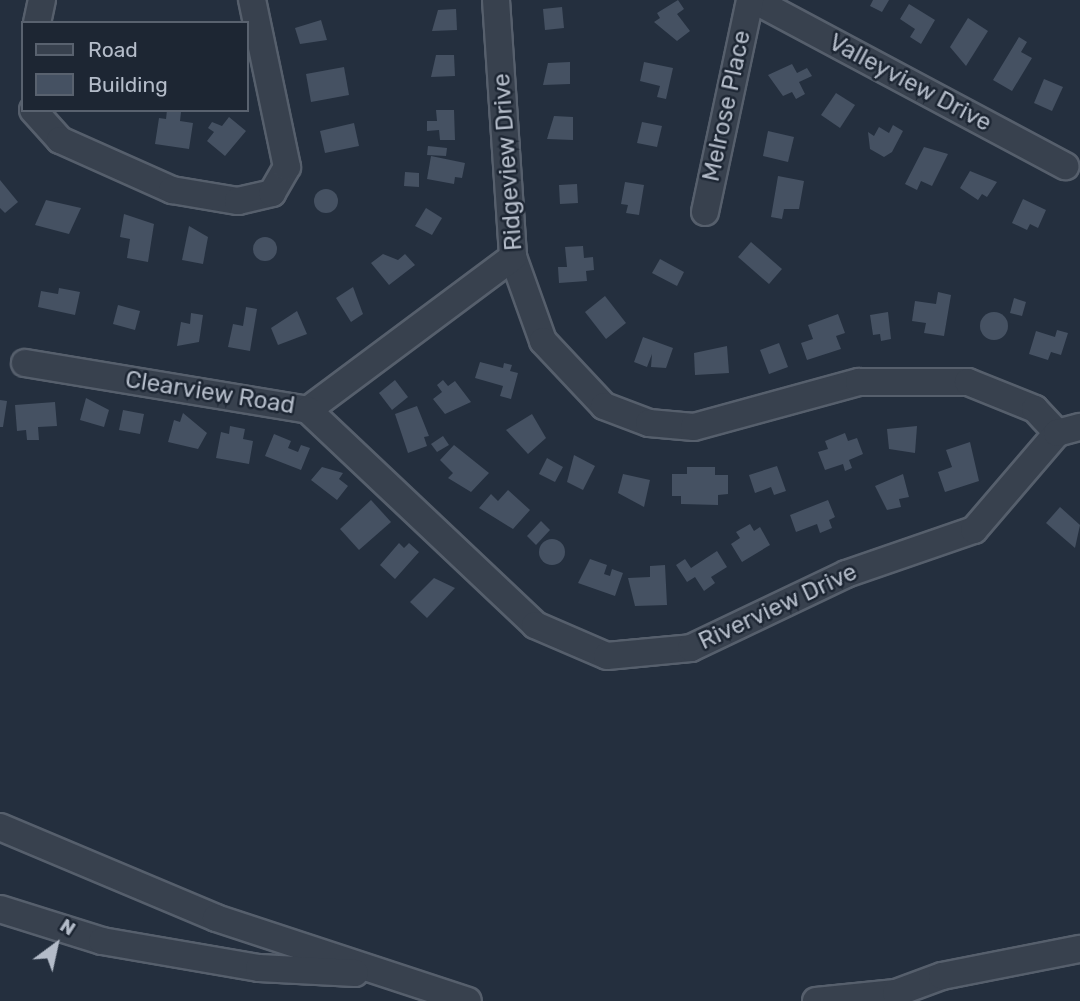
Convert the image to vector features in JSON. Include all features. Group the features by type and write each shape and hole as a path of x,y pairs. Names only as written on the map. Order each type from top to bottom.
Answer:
{"street":[{"path":"37,21 42,0"},
{"path":"35,112 60,140 172,190 239,201 272,193 287,167 285,145 253,0"},
{"name":"Ridgeview Drive","path":"496,0 513,257 543,341 604,406 649,424 694,427 859,382 968,382 1035,409 1068,430"},
{"name":"Valleyview Drive","path":"752,0 1065,166"},
{"name":"Melrose Place","path":"705,212 752,0"},
{"name":"Clearview Road","path":"24,363 308,410 513,257"},
{"name":"Riverview Drive","path":"308,410 535,625 607,656 691,648 846,574 974,530 1068,430"},
{"path":"0,827 216,918 468,1001"},
{"path":"0,909 102,941 259,968 378,973"},
{"path":"816,1001 896,993 942,976 1080,950"}],"building":[{"path":"678,0 684,9 677,14 690,31 677,41 654,22 660,18 657,13"},
{"path":"873,0 889,0 882,12 870,6"},
{"path":"909,4 935,20 921,44 910,37 915,29 900,19"},
{"path":"562,7 564,28 545,30 543,9"},
{"path":"456,9 457,30 432,31 438,10"},
{"path":"968,18 988,31 966,66 950,47"},
{"path":"321,20 327,40 300,44 295,28"},
{"path":"1019,37 1027,42 1021,52 1032,58 1012,91 993,80"},
{"path":"436,55 454,55 455,76 431,77"},
{"path":"570,62 570,84 543,85 548,63"},
{"path":"644,62 673,68 666,99 657,97 660,86 640,81"},
{"path":"792,64 797,73 807,68 812,76 799,82 805,94 796,99 792,92 783,96 768,75"},
{"path":"344,67 349,95 311,102 306,74"},
{"path":"1044,79 1063,87 1052,111 1034,103"},
{"path":"836,93 855,105 840,128 821,115"},
{"path":"436,110 454,110 455,140 440,140 439,130 427,131 427,121 437,121"},
{"path":"167,112 181,112 180,121 193,123 189,149 155,144 159,118 166,119"},
{"path":"554,116 573,117 573,140 547,139"},
{"path":"229,117 246,131 225,156 207,141 214,132 208,128 212,122 222,126"},
{"path":"642,122 662,126 657,147 637,143"},
{"path":"354,123 359,146 325,153 320,131"},
{"path":"893,125 903,131 892,152 884,157 870,149 868,132 874,136 879,127 889,133"},
{"path":"768,131 794,137 788,162 763,156"},
{"path":"428,146 447,148 446,156 427,155"},
{"path":"924,147 948,154 932,186 921,181 917,190 905,184"},
{"path":"431,156 465,163 462,178 455,177 454,184 427,179"},
{"path":"970,171 997,182 987,197 982,194 978,200 960,188"},
{"path":"405,172 419,173 419,187 404,186"},
{"path":"778,176 804,181 799,209 784,209 782,219 771,217"},
{"path":"0,180 18,202 5,213 0,208"},
{"path":"625,182 644,185 639,215 626,213 628,205 621,204"},
{"path":"577,184 578,203 560,204 559,185"},
{"path":"326,189 335,192 338,201 335,210 326,213 317,210 314,201 317,192"},
{"path":"1023,199 1046,210 1038,228 1030,224 1027,230 1012,223"},
{"path":"46,200 81,208 69,234 35,225"},
{"path":"426,208 442,218 432,235 415,226"},
{"path":"124,214 154,224 148,262 127,258 130,239 120,237"},
{"path":"189,226 208,237 203,264 182,260"},
{"path":"265,237 276,244 277,249 270,260 265,261 254,254 253,249 260,238"},
{"path":"751,242 782,269 769,284 738,257"},
{"path":"583,246 584,258 593,257 594,270 586,271 587,281 559,283 558,267 567,267 565,247"},
{"path":"383,254 398,260 405,254 415,265 389,285 371,263"},
{"path":"660,259 684,272 677,286 652,273"},
{"path":"353,287 363,314 351,322 336,298"},
{"path":"59,288 80,292 75,315 38,307 41,291 58,294"},
{"path":"938,292 951,295 944,336 924,333 926,323 912,321 915,301 936,304"},
{"path":"605,296 626,323 606,339 585,312"},
{"path":"1014,298 1026,302 1022,316 1010,313"},
{"path":"118,305 140,311 135,330 113,324"},
{"path":"246,307 257,309 250,351 228,347 233,324 243,326"},
{"path":"297,311 307,334 278,345 271,328"},
{"path":"888,312 891,339 881,341 880,334 873,335 870,315"},
{"path":"994,312 1004,316 1008,326 1004,336 994,340 984,336 980,326 984,316"},
{"path":"191,313 203,315 199,342 177,346 181,322 190,324"},
{"path":"838,314 845,333 836,336 841,349 807,360 801,343 813,339 808,325"},
{"path":"1057,330 1068,333 1061,355 1051,352 1048,360 1029,354 1036,331 1055,337"},
{"path":"643,337 673,348 666,368 651,367 652,354 647,367 634,362"},
{"path":"779,343 788,367 769,374 760,350"},
{"path":"727,346 729,373 695,375 694,353"},
{"path":"480,362 503,368 504,363 512,365 510,371 518,373 511,399 500,396 503,386 475,378"},
{"path":"395,380 408,397 392,410 379,393"},
{"path":"443,380 448,386 455,381 471,402 445,414 433,399 442,392 437,385"},
{"path":"86,398 109,410 104,427 80,420"},
{"path":"0,400 7,401 3,427 0,427"},
{"path":"55,402 57,426 38,427 39,440 27,440 26,430 17,431 15,405"},
{"path":"417,406 429,436 424,437 427,446 408,453 395,414"},
{"path":"123,410 144,414 140,434 119,430"},
{"path":"183,413 207,433 198,449 168,442 174,420 180,422"},
{"path":"532,414 546,438 528,454 506,430"},
{"path":"230,426 245,429 243,439 253,441 249,464 216,458 221,432 229,434"},
{"path":"917,426 915,453 889,449 887,429"},
{"path":"845,433 848,441 857,438 863,454 849,460 852,468 845,471 843,464 825,470 818,452 828,449 825,441"},
{"path":"274,434 291,441 288,448 298,452 301,445 310,448 301,470 265,456"},
{"path":"443,436 449,445 437,452 431,444"},
{"path":"970,442 979,481 945,492 938,472 952,467 946,450"},
{"path":"454,445 489,473 471,492 448,478 453,473 440,460"},
{"path":"574,455 595,466 583,490 567,482"},
{"path":"547,458 563,467 555,482 539,474"},
{"path":"777,466 786,491 774,495 771,487 755,493 749,475"},
{"path":"322,467 343,473 339,479 348,486 337,500 311,480"},
{"path":"687,467 715,467 715,475 728,475 728,494 718,495 718,505 681,504 681,496 672,496 672,474 687,474"},
{"path":"623,474 650,480 644,507 618,493"},
{"path":"903,474 909,497 899,499 901,507 887,510 875,486"},
{"path":"508,490 530,510 513,529 479,508 491,494 498,501"},
{"path":"371,500 391,522 359,550 340,529"},
{"path":"828,500 835,517 829,520 832,528 820,533 817,524 796,532 790,515"},
{"path":"1060,507 1080,525 1075,548 1046,523"},
{"path":"541,521 550,530 536,545 527,536"},
{"path":"750,524 754,531 760,527 770,545 742,562 731,544 740,538 736,532"},
{"path":"552,539 561,543 565,552 561,561 552,565 543,561 539,552 543,543"},
{"path":"399,543 404,548 409,543 419,552 395,579 380,565"},
{"path":"717,551 727,567 711,577 715,583 704,591 695,577 687,582 676,565 685,559 691,568"},
{"path":"590,559 607,565 604,574 610,576 612,569 623,573 615,596 578,583"},
{"path":"665,565 667,605 635,606 628,578 650,577 650,566"},
{"path":"434,578 455,588 427,618 410,602"}]}
